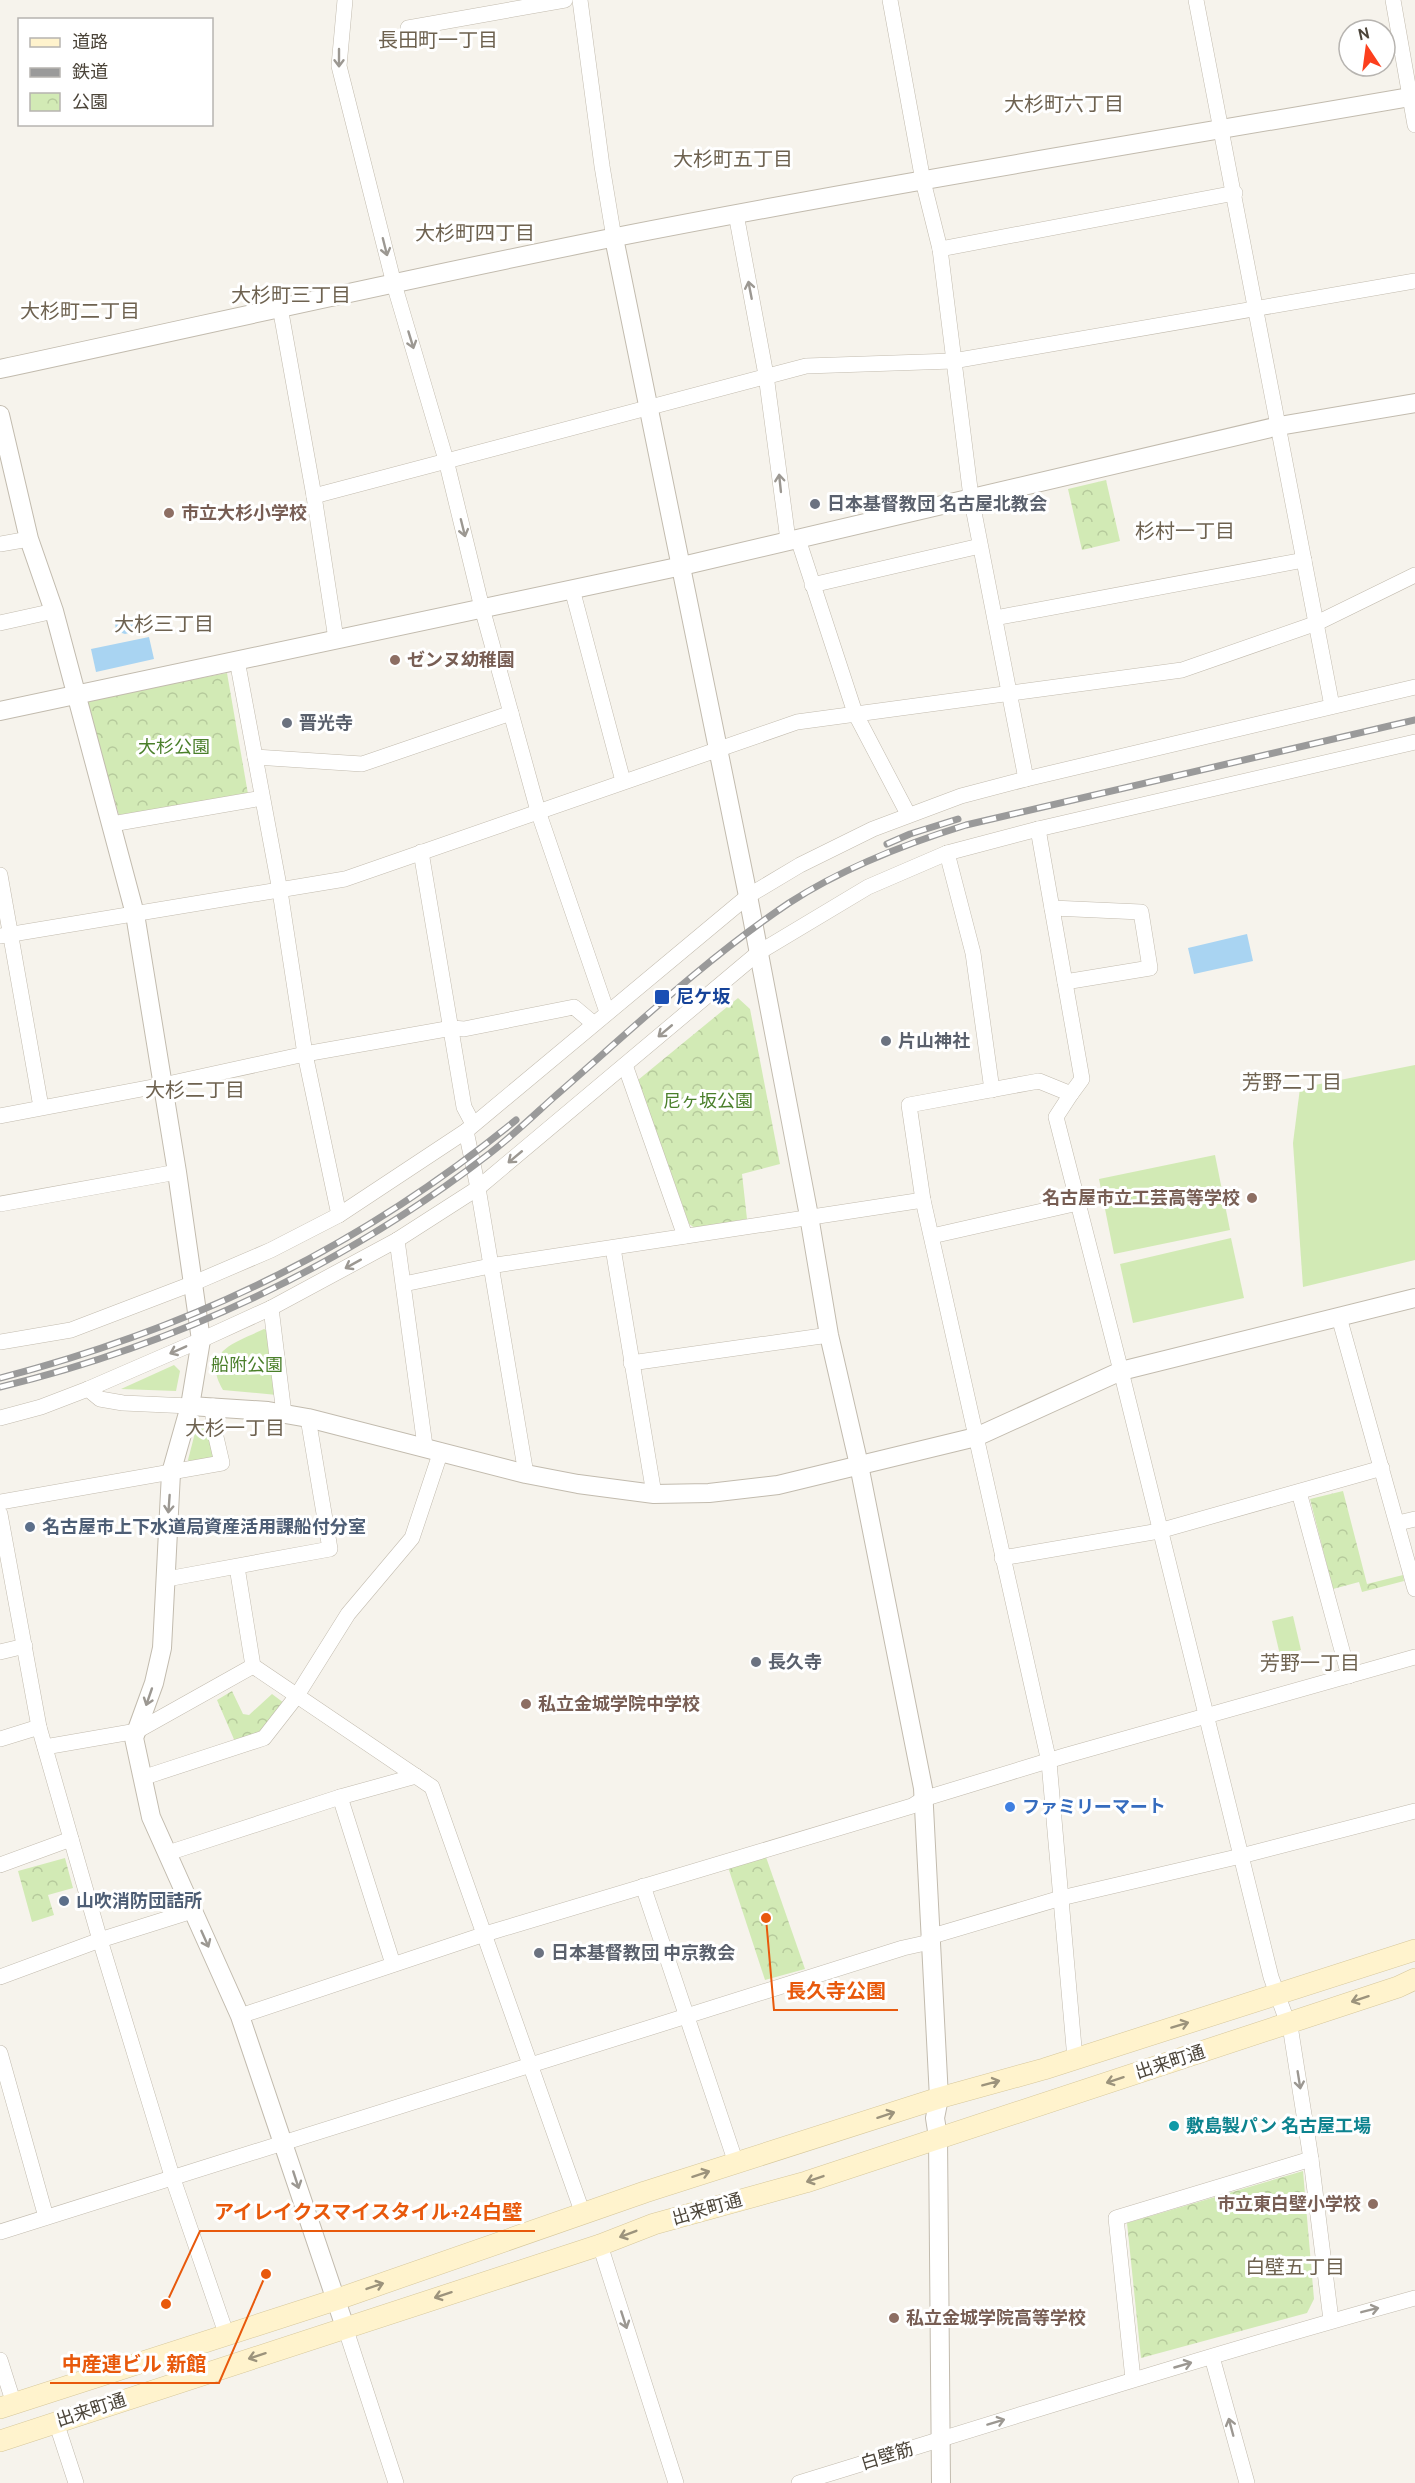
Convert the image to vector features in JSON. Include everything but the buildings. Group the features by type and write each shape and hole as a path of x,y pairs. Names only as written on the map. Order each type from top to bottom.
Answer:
{"main road":[{"name":"出来町通","path":"7,2406 335,2300 736,2163 939,2098 1075,2059 1415,1950"},
{"name":"出来町通","path":"0,2441 600,2245 654,2224 806,2182 1398,1987 1415,1979"}],"street":[{"path":"345,0 344,25 339,40 339,66 394,284 446,460 482,608 538,811 607,1012"},
{"path":"408,28 565,0"},
{"path":"580,0 614,238 719,748 809,1216 829,1335 859,1465 923,1788 939,2098 935,2118 938,2137 941,2483"},
{"path":"890,0 923,181 940,249 971,497 1026,778"},
{"path":"1196,0 1332,706"},
{"path":"1393,0 1412,97 1415,125"},
{"path":"0,369 280,307 736,214 1220,128 1412,97"},
{"path":"940,249 1235,194"},
{"path":"736,214 766,375 793,540 812,585 855,713 908,814"},
{"path":"314,496 806,366 953,361 1415,281"},
{"path":"280,307 314,496 336,639"},
{"path":"0,711 682,566 1279,426 1415,403"},
{"path":"0,416 6,474 54,611 135,914 177,1172 201,1340 190,1406 171,1473 162,1648 154,1683 134,1738 151,1817 240,2016 396,2483"},
{"path":"0,544 29,539"},
{"path":"812,585 980,546"},
{"path":"995,618 1304,560"},
{"path":"5,935 345,879 796,722 1182,670 1317,623 1415,575"},
{"path":"572,589 623,781"},
{"path":"0,623 54,611"},
{"path":"237,660 280,891 304,1054 339,1215"},
{"path":"0,1342 70,1330 194,1283 272,1250 339,1215 469,1127 748,896 800,865 908,814 1026,778 1415,687"},
{"path":"255,757 362,764 511,713"},
{"path":"0,1418 41,1407 88,1389 201,1340 270,1308 397,1240 478,1188 758,953 868,887 947,853 1038,829 1415,742"},
{"path":"112,824 262,798"},
{"path":"1038,829 1082,1079 1056,1118 1276,1995 1288,2023 1311,2159 1330,2320"},
{"path":"421,852 526,1474"},
{"path":"947,853 973,953 992,1090"},
{"path":"0,875 5,935 42,1107"},
{"path":"1052,908 1141,912 1150,968 1065,982"},
{"path":"0,1116 163,1085 304,1054 452,1028 464,1029 574,1007 593,1023"},
{"path":"625,1065 685,1236"},
{"path":"1071,1094 1039,1081 909,1105 923,1200 1049,1762 1075,2059"},
{"path":"0,1204 177,1172"},
{"path":"404,1284 490,1266 923,1200"},
{"path":"932,1236 1078,1203"},
{"path":"142,1778 264,1738 296,1697 348,1614 412,1538 433,1449 397,1240"},
{"path":"613,1248 654,1494"},
{"path":"88,1389 100,1399 163,1406 213,1406 308,1418 526,1474 578,1484 654,1494 709,1493 778,1485 976,1437 1121,1371 1415,1298"},
{"path":"270,1308 284,1414"},
{"path":"1339,1317 1415,1589"},
{"path":"631,1363 829,1335"},
{"path":"0,1502 222,1463 213,1424 213,1406"},
{"path":"167,1579 330,1549 308,1418"},
{"path":"1002,1558 1159,1531 1382,1468"},
{"path":"1299,1492 1349,1676"},
{"path":"0,1514 6,1575 25,1646 39,1727 100,1940 172,2176 227,2336"},
{"path":"1398,1523 1415,1519"},
{"path":"237,1567 253,1666 432,1787 583,2214"},
{"path":"0,1652 25,1646"},
{"path":"240,2016 485,1934 912,1806 923,1799 1415,1657"},
{"path":"45,1747 137,1731 253,1666"},
{"path":"0,1739 39,1727"},
{"path":"168,1853 340,1797 416,1776"},
{"path":"340,1797 393,1964"},
{"path":"0,2232 1061,1898 1241,1856 1415,1810"},
{"path":"0,1865 71,1839"},
{"path":"643,1886 736,2163"},
{"path":"0,1977 100,1940 192,1911"},
{"path":"0,2053 46,2217"},
{"path":"1133,2379 1116,2218 1311,2159"},
{"path":"600,2245 676,2483"},
{"name":"白壁筋","path":"800,2483 1133,2379 1330,2320 1415,2298"},
{"path":"1212,2357 1247,2483"},
{"path":"0,2360 7,2406"},
{"path":"56,2422 76,2483"}],"green space":[{"path":"1106,480 1120,541 1082,550 1068,489"},
{"name":"大杉公園","path":"227,673 248,794 242,803 119,815 86,700"},
{"name":"尼ヶ坂公園","path":"738,998 750,1009 780,1164 742,1174 747,1219 695,1228 689,1224 638,1080"},
{"path":"1415,1065 1415,1260 1303,1287 1293,1143 1300,1088"},
{"path":"1215,1155 1230,1230 1114,1254 1099,1179"},
{"path":"1231,1238 1244,1298 1133,1323 1120,1264"},
{"name":"船附公園","path":"264,1329 270,1332 277,1395 223,1390 217,1377 218,1357 232,1344"},
{"path":"174,1365 180,1371 176,1391 121,1389"},
{"path":"209,1424 215,1456 211,1461 193,1466 188,1460 197,1425"},
{"path":"1343,1491 1367,1584 1403,1575 1404,1581 1362,1592 1359,1582 1333,1589 1310,1499"},
{"path":"1293,1616 1301,1650 1280,1655 1272,1621"},
{"path":"232,1691 243,1714 249,1715 272,1694 284,1703 262,1735 236,1744 217,1700"},
{"path":"766,1857 805,1969 765,1980 728,1867"},
{"path":"65,1858 73,1888 48,1895 54,1915 32,1922 18,1871"},
{"path":"1303,2171 1314,2299 1307,2313 1141,2358 1127,2223"}],"water":[{"path":"146,616 148,628 125,634 116,631 115,623"},
{"path":"149,637 154,659 96,672 91,649"},
{"path":"1247,934 1253,961 1194,974 1188,948"}],"railway":[{"path":"0,1387 66,1369 194,1324 256,1296 377,1231 434,1194 497,1147 727,948 789,903 853,868 920,840 966,825 1415,720"},
{"path":"887,844 958,819"},
{"path":"0,1378 71,1358 140,1334 207,1308 273,1278 336,1244 398,1206 458,1165 516,1120"}],"place":[{"name":"日本基督教団 名古屋北教会","path":"815,504"},
{"name":"市立大杉小学校","path":"169,513"},
{"name":"ゼンヌ幼稚園","path":"395,660"},
{"name":"晋光寺","path":"287,723"},
{"name":"尼ケ坂","path":"662,997"},
{"name":"片山神社","path":"886,1041"},
{"name":"名古屋市立工芸高等学校","path":"1252,1198"},
{"name":"名古屋市上下水道局資産活用課船付分室","path":"30,1527"},
{"name":"長久寺","path":"756,1662"},
{"name":"私立金城学院中学校","path":"526,1704"},
{"name":"ファミリーマート","path":"1010,1807"},
{"name":"山吹消防団詰所","path":"64,1901"},
{"name":"長久寺公園","path":"766,1918"},
{"name":"日本基督教団 中京教会","path":"539,1953"},
{"name":"敷島製パン 名古屋工場","path":"1174,2126"},
{"name":"市立東白壁小学校","path":"1373,2204"},
{"name":"中産連ビル 新館","path":"266,2274"},
{"name":"アイレイクスマイスタイル+24白壁","path":"166,2304"},
{"name":"私立金城学院高等学校","path":"894,2318"}],"district":[{"name":"長田町一丁目","path":"438,40"},
{"name":"大杉町六丁目","path":"1064,104"},
{"name":"大杉町五丁目","path":"733,159"},
{"name":"大杉町四丁目","path":"475,233"},
{"name":"大杉町三丁目","path":"291,295"},
{"name":"大杉町二丁目","path":"80,311"},
{"name":"杉村一丁目","path":"1185,531"},
{"name":"大杉三丁目","path":"164,624"},
{"name":"芳野二丁目","path":"1292,1082"},
{"name":"大杉二丁目","path":"195,1090"},
{"name":"大杉一丁目","path":"235,1428"},
{"name":"芳野一丁目","path":"1310,1663"},
{"name":"白壁五丁目","path":"1295,2267"}]}
